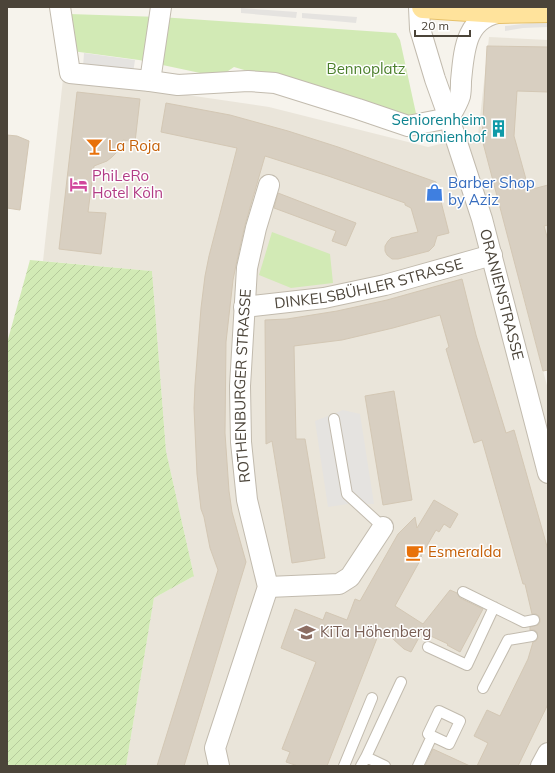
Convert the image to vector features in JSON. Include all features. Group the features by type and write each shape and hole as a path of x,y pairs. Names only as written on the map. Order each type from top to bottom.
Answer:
{"main road":[{"path":"423,7 508,12 548,12"}],"street":[{"path":"60,7 70,73 178,85 248,81 275,83 408,126 449,118 460,97 465,50 470,33 477,23 487,16 499,12 508,12"},
{"path":"150,81 161,7"},
{"name":"ORANIENSTRASSE","path":"419,7 420,29 435,79 482,219 547,467"},
{"name":"ROTHENBURGER STRASSE","path":"268,587 247,500 241,442 240,386 247,268 256,228 269,185"},
{"name":"DINKELSBÜHLER STRASSE","path":"244,307 332,297 385,285 492,255"},
{"path":"219,766 215,748 268,587 339,584 350,577 383,527"},
{"path":"541,766 548,753"}],"lane":[{"path":"334,418 347,494 383,527"},
{"path":"463,592 524,622 534,620"},
{"path":"428,647 467,665 494,607"},
{"path":"483,688 508,640 532,636"},
{"path":"385,766 363,761 401,682"},
{"path":"344,766 372,698"},
{"path":"418,766 432,736"}],"shaded area":[{"path":"241,8 297,12 296,18 241,13"},
{"path":"302,13 357,17 356,23 302,18"},
{"path":"548,21 548,27 523,28 505,31 505,26"},
{"path":"489,37 548,40 548,283 521,289 548,389 548,766 126,766 154,598 194,576 166,451 152,271 43,261 63,79 153,90 269,107 428,147 478,135"},
{"path":"84,53 135,60 133,73 83,67"},
{"path":"343,410 360,414 374,504 348,504 328,507 315,421"}],"green space":[{"name":"Bennoplatz","path":"69,14 160,17 396,33 400,40 417,118 409,119 234,67 219,77 139,60 72,51"},
{"path":"272,232 330,254 333,283 291,288 259,275"},
{"path":"30,260 152,271 166,451 194,576 154,598 126,766 7,766 7,343"}],"building":[{"path":"487,46 548,47 548,92 517,91 514,136 529,190 548,185 548,225 544,226 548,240 548,370 543,371 482,139"},
{"name":"PhiLeRo Hotel Köln","path":"77,92 140,99 135,142 123,140 117,152 112,157 107,161 94,166 88,212 106,213 101,254 59,249"},
{"path":"166,103 230,115 288,131 436,182 449,233 437,236 434,246 429,251 398,259 392,259 385,251 385,246 388,241 391,238 418,232 411,208 405,205 405,203 265,156 245,225 236,265 226,342 225,433 229,491 232,512 246,562 184,766 157,766 218,570 210,548 201,509 197,474 194,408 195,385 205,276 237,148 161,132"},
{"path":"7,135 17,136 29,141 20,210 7,208"},
{"path":"278,193 356,223 346,246 332,241 336,231 274,208"},
{"path":"462,279 476,335 506,433 514,430 548,550 548,704 518,766 477,766 488,743 474,736 487,710 500,716 528,659 533,642 538,638 537,632 530,630 530,627 538,625 540,619 536,614 532,614 525,584 523,584 482,440 474,443 446,349 449,347 440,315 342,340 294,346 296,439 305,439 325,558 292,563 272,441 266,444 265,320 287,319 337,311 387,300"},
{"path":"394,391 412,500 383,505 365,396"},
{"path":"434,500 458,514 450,528 444,524 439,532 436,530 395,606 423,624 450,590 457,593 460,598 483,609 460,652 447,645 448,644 422,632 411,652 404,649 381,628 327,766 298,766 286,762 290,752 282,749 316,662 281,648 295,609 323,620 326,612 347,620 355,599 360,601 398,534 415,517 417,528"},
{"path":"433,749 470,766 425,766"}],"place":[{"name":"Seniorenheim Oranienhof","path":"499,129"},
{"name":"La Roja","path":"95,146"},
{"name":"PhiLeRo Hotel Köln","path":"79,185"},
{"name":"Barber Shop by Aziz","path":"435,192"},
{"name":"Esmeralda","path":"415,552"},
{"name":"KiTa Höhenberg","path":"307,632"}]}
